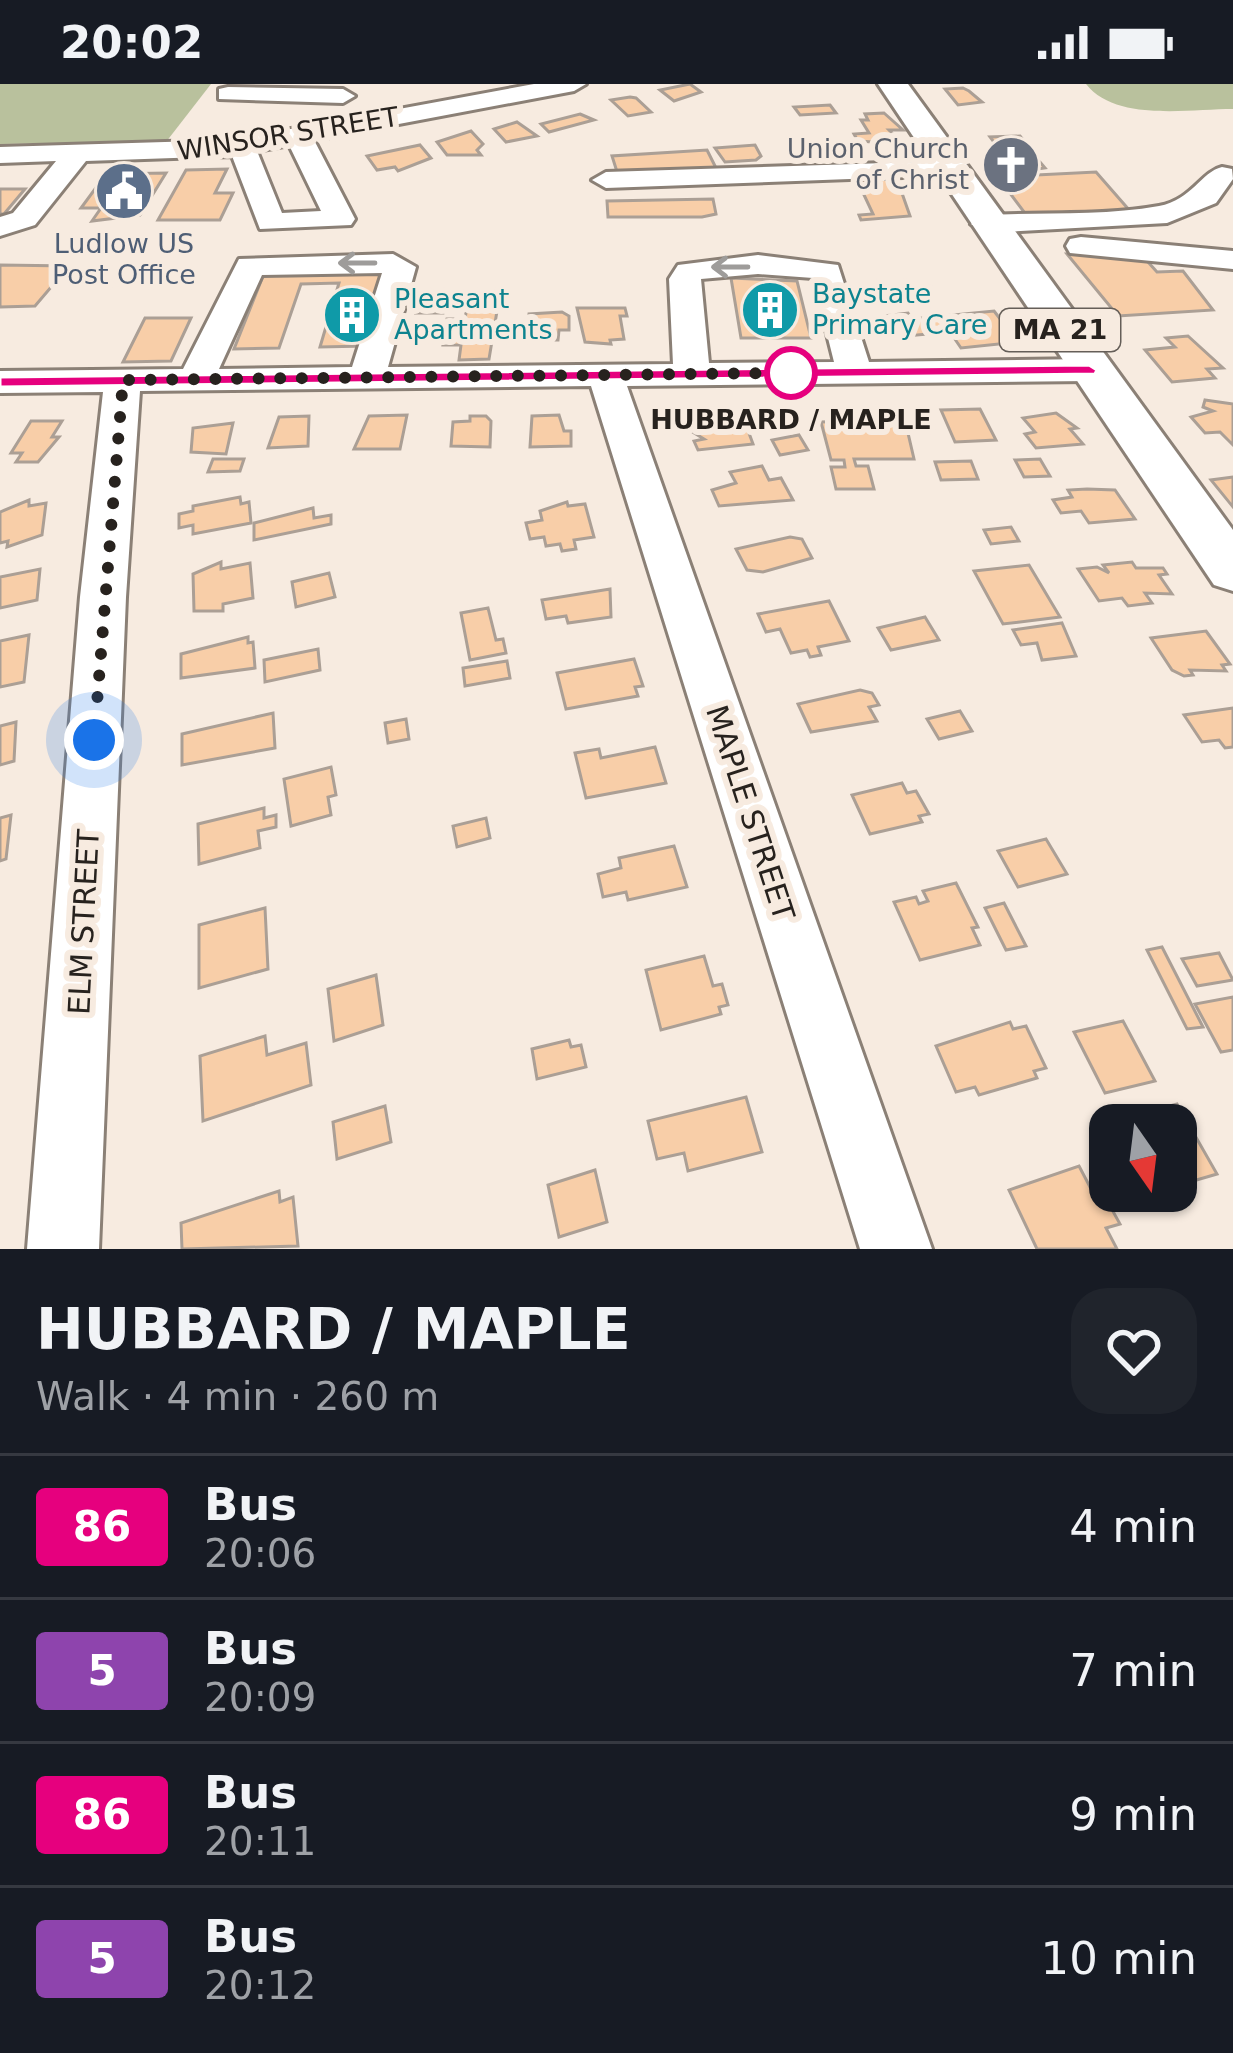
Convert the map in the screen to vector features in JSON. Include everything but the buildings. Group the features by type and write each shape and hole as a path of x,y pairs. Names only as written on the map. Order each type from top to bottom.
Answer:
{"main road":[{"name":"MA 21","path":"893,84 1089,370 1227,553"}],"street":[{"name":"WINSOR STREET","path":"0,155 190,152 242,146 358,125 487,89 574,84"},
{"path":"190,152 221,104 343,96 421,97 487,89"},
{"path":"343,96 358,125"},
{"path":"242,146 271,223 340,219 298,136"},
{"path":"0,180 26,176 61,154"},
{"path":"0,226 24,219 61,154"},
{"path":"606,180 948,169"},
{"path":"993,233 1167,214 1206,197 1222,175"},
{"path":"993,233 1233,260"},
{"path":"196,379 250,266 393,263 400,267 367,377"},
{"path":"692,375 685,279 689,272 712,267 806,267 826,272 854,371"},
{"path":"0,382 1089,370"},
{"name":"MAPLE STREET","path":"606,377 896,1249"},
{"name":"ELM STREET","path":"63,1249 103,597 123,380"}],"green space":[{"path":"0,84 211,84 166,142 0,144"},
{"path":"1086,84 1233,84 1233,109 1134,109 1099,96"}],"bus line":[{"name":"86","path":"0,382 1089,370"}],"place":[{"name":"Union Church of Christ","path":"1011,165"},
{"name":"Ludlow US Post Office","path":"124,191"},
{"name":"Baystate Primary Care","path":"770,310"},
{"name":"Pleasant Apartments","path":"352,315"},
{"name":"HUBBARD / MAPLE","path":"791,373"}],"route":[{"path":"94,740 123,380 791,373"}]}
